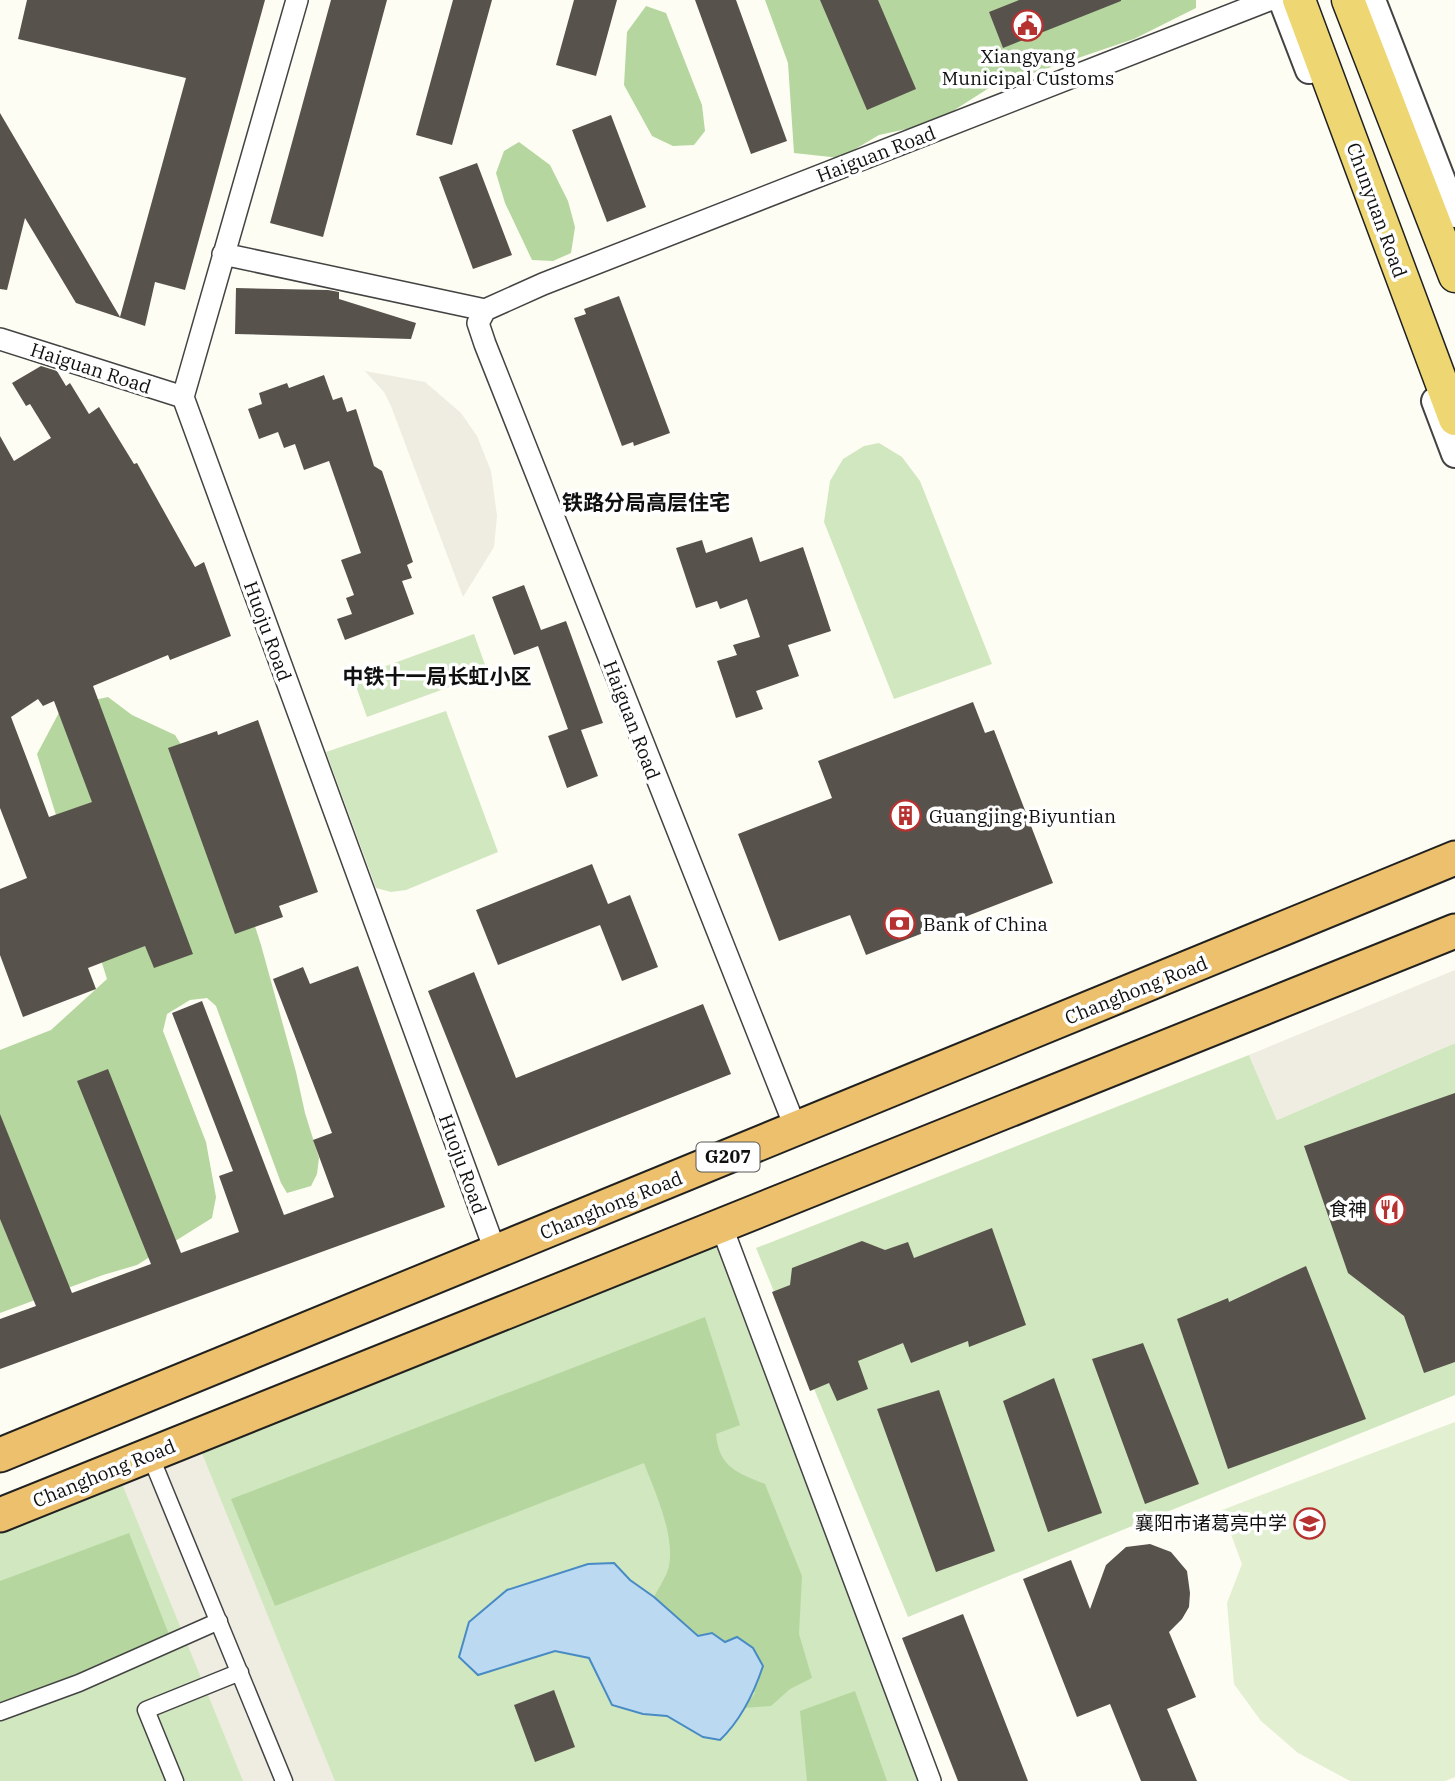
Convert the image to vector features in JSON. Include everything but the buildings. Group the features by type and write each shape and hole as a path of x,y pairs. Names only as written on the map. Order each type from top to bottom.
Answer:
{"highway":[{"name":"Changhong Road","path":"0,1455 1455,858"},
{"name":"Changhong Road","path":"0,1515 1455,931"}],"main road":[{"name":"Chunyuan Road","path":"1299,0 1455,419"},
{"path":"1348,0 1455,276"},
{"path":"1360,897 1455,846"},
{"path":"1383,960 1455,941"}],"street":[{"path":"183,397 297,0"},
{"name":"Haiguan Road","path":"796,1129 478,323 485,310 543,284 1269,0"},
{"path":"1282,0 1455,454"},
{"path":"1372,0 1455,214"},
{"path":"223,254 485,310"},
{"name":"Haiguan Road","path":"0,339 183,397"},
{"name":"Huoju Road","path":"183,397 496,1253"},
{"path":"721,1225 930,1781"},
{"path":"150,1455 284,1781"},
{"path":"0,1713 79,1683 219,1621"},
{"path":"175,1781 146,1710 240,1672"}],"green space":[{"path":"765,0 1196,0 1196,8 1134,39 989,88 934,123 879,135 840,158 794,153 788,63"},
{"path":"646,6 666,13 702,105 705,131 694,145 673,146 652,136 624,85 627,32"},
{"path":"519,142 550,165 568,201 575,227 571,253 553,261 532,260 505,203 496,173 504,151"},
{"path":"879,443 902,457 920,481 992,664 894,699 824,522 830,481 843,459 864,446"},
{"path":"474,634 488,673 367,717 353,678"},
{"path":"108,697 132,715 175,735 212,793 261,945 296,1072 319,1158 317,1174 311,1186 287,1193 216,1006 207,998 190,1000 167,1014 163,1031 206,1142 216,1197 212,1218 137,1265 0,1313 0,1050 51,1030 107,979 37,754 62,707"},
{"path":"446,711 498,852 406,890 391,892 376,888 326,752"},
{"path":"1455,1043 1455,1395 908,1617 756,1248 1249,1055 1277,1120"},
{"path":"721,1225 930,1781 0,1781 0,1515"},
{"path":"705,1317 740,1425 716,1434 721,1455 738,1472 765,1484 802,1576 799,1634 812,1678 790,1689 771,1706 744,1708 755,1693 725,1642 698,1636 654,1597 668,1570 670,1554 667,1527 644,1463 275,1606 231,1499"},
{"path":"1455,1422 1455,1777 1445,1781 1350,1781 1298,1753 1261,1721 1234,1684 1227,1603 1242,1564 1222,1510"},
{"path":"129,1533 172,1642 0,1711 0,1581"},
{"path":"855,1691 887,1781 807,1781 800,1711"}],"shaded area":[{"path":"365,371 425,382 461,413 477,436 491,471 497,516 494,547 463,597 391,406 384,392"},
{"path":"1455,970 1455,1043 1277,1120 1249,1055"},
{"path":"195,1436 335,1781 243,1781 116,1469"}],"water":[{"path":"614,1563 630,1580 654,1597 698,1636 712,1633 725,1642 737,1637 753,1648 763,1666 740,1715 720,1740 703,1737 667,1716 643,1714 612,1705 589,1658 555,1651 478,1675 459,1657 469,1622 507,1590 588,1564"}],"place":[{"name":"Xiangyang Municipal Customs","path":"1028,25"},
{"name":"Guangjing·Biyuntian","path":"906,816"},
{"name":"Bank of China","path":"900,924"},
{"name":"食神","path":"1390,1209"},
{"name":"襄阳市诸葛亮中学","path":"1310,1523"}],"district":[{"name":"铁路分局高层住宅","path":"646,503"},
{"name":"中铁十一局长虹小区","path":"437,677"}]}
